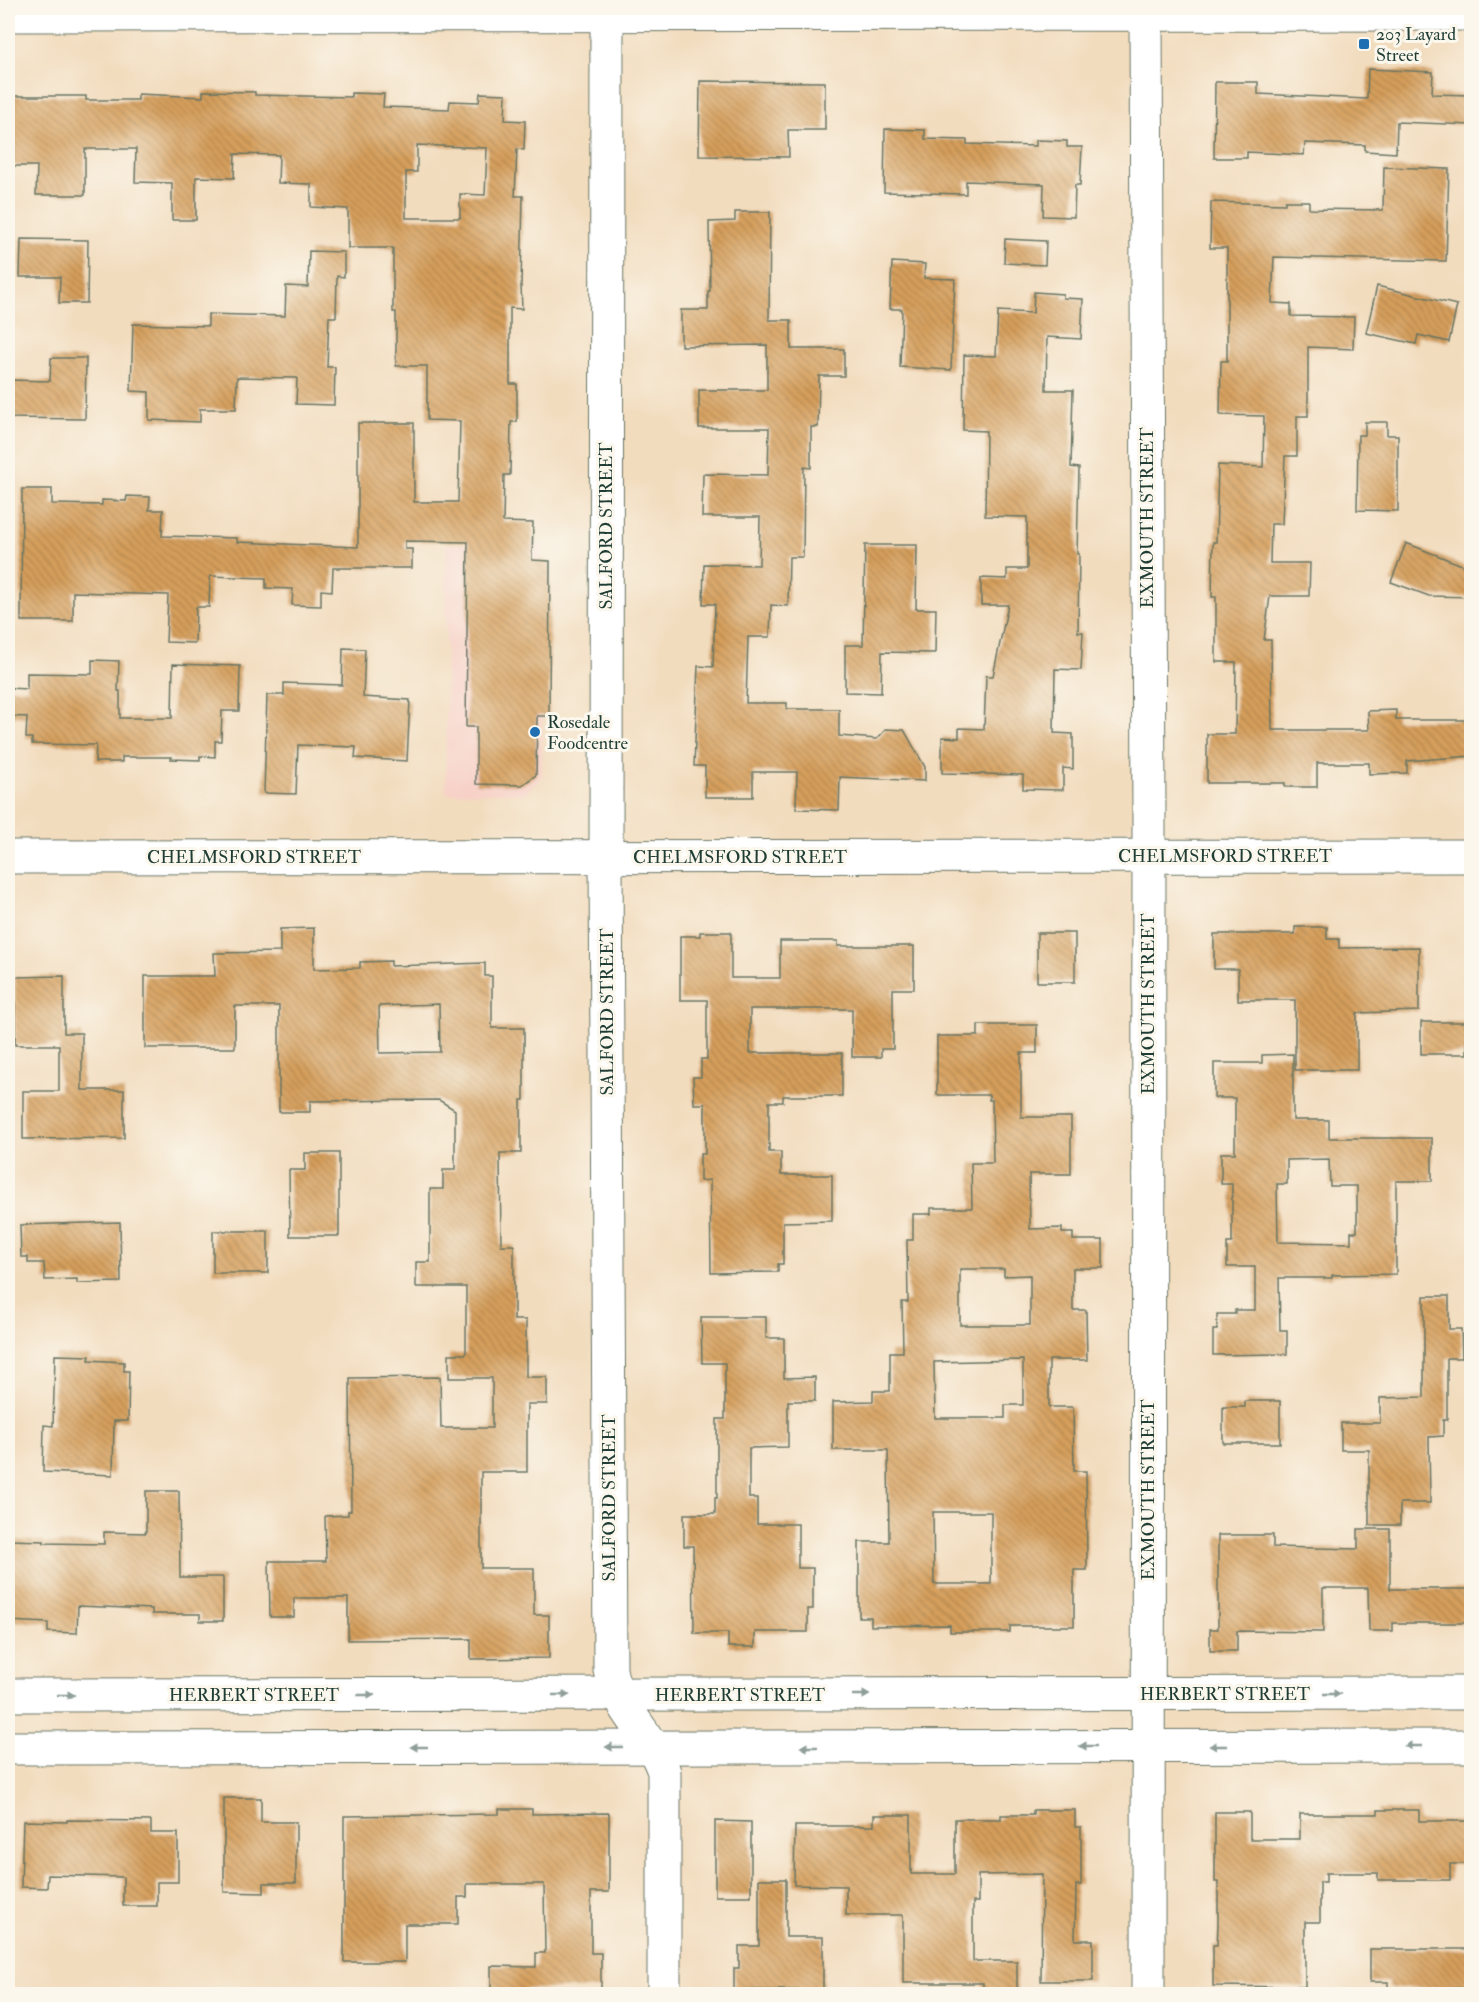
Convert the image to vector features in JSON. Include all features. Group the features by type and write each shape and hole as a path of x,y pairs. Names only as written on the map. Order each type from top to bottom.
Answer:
{"street":[{"path":"8,15 987,11 1146,14 1472,14"},
{"name":"SALFORD STREET","path":"593,12 606,857 610,1670 612,1683 618,1695 653,1747 664,1772 664,1995"},
{"name":"EXMOUTH STREET","path":"1146,14 1149,856 1148,1995"},
{"name":"CHELMSFORD STREET","path":"8,857 1472,856"},
{"name":"HERBERT STREET","path":"8,1695 1472,1693"},
{"path":"8,1748 1472,1746"}],"shaded area":[{"path":"446,544 542,544 542,776 526,793 446,793"}],"building":[{"path":"1368,69 1433,72 1432,94 1472,95 1472,125 1397,122 1396,153 1365,151 1365,145 1305,143 1304,155 1247,152 1247,158 1214,158 1215,82 1258,82 1258,94 1367,99"},
{"path":"700,81 825,82 825,130 788,130 789,157 699,156"},
{"path":"203,91 255,92 255,95 351,97 351,93 384,94 383,107 449,109 450,101 479,102 480,93 506,94 505,120 525,121 524,150 517,149 515,196 523,196 522,309 510,308 510,384 517,384 517,422 511,422 510,475 504,475 503,522 533,523 532,560 550,561 549,716 537,716 536,775 522,785 476,784 476,727 466,727 468,542 405,541 405,549 412,549 412,568 333,568 332,591 321,590 321,606 292,605 293,589 266,588 266,578 210,576 209,607 196,607 195,643 166,642 168,595 73,592 73,621 21,621 22,489 52,489 52,504 102,505 102,500 126,501 127,496 150,497 149,510 163,510 162,536 237,538 237,542 358,547 358,423 414,423 414,502 458,502 460,421 427,420 427,366 396,366 393,248 348,248 348,209 311,207 311,184 278,183 279,155 235,154 234,178 196,177 196,220 172,220 172,183 135,182 136,149 85,149 85,195 36,195 37,166 8,166 8,96 86,96 86,100 138,100 138,94 203,97","holes":["417,145 487,148 485,195 460,194 460,218 406,218 406,172 417,172"]},
{"path":"885,129 925,130 925,139 967,140 967,144 1036,146 1036,140 1067,141 1067,147 1082,147 1080,185 1075,185 1074,217 1043,216 1044,184 966,181 966,194 884,192"},
{"path":"1384,167 1449,169 1446,261 1274,257 1272,303 1291,304 1291,316 1354,317 1353,349 1308,347 1308,416 1297,416 1297,456 1285,456 1282,524 1271,524 1270,563 1310,563 1309,596 1270,596 1264,640 1271,640 1272,730 1369,730 1368,711 1396,710 1396,720 1472,720 1472,756 1407,761 1407,773 1369,774 1369,763 1317,763 1317,787 1285,787 1285,783 1207,783 1207,734 1235,734 1236,662 1216,662 1216,597 1212,597 1218,465 1263,467 1264,416 1220,415 1221,361 1227,361 1227,248 1210,248 1211,202 1285,204 1285,201 1309,201 1309,209 1383,210"},
{"path":"735,212 770,212 769,320 791,320 791,349 844,349 844,376 819,376 818,427 811,427 811,468 804,467 803,557 789,557 788,606 771,605 770,637 748,637 746,703 787,703 787,709 839,709 839,736 877,739 886,729 904,730 925,767 925,781 840,777 839,810 796,809 797,772 753,772 753,797 705,797 705,766 694,766 698,666 713,667 715,604 703,604 704,564 759,565 760,517 702,517 703,474 768,475 769,428 699,428 699,390 767,390 767,345 681,346 681,310 708,310 709,222 735,221"},
{"path":"21,239 88,240 87,303 59,303 60,277 20,277"},
{"path":"1005,239 1046,241 1045,265 1004,263"},
{"path":"309,251 344,252 344,277 337,276 336,317 329,317 327,367 335,367 334,405 296,404 297,378 237,377 236,409 200,409 200,422 149,420 149,392 131,391 133,324 208,326 208,314 285,316 286,286 308,287"},
{"path":"892,262 925,264 924,278 955,279 951,370 900,367 902,309 890,309"},
{"path":"1377,286 1457,305 1449,342 1418,335 1416,344 1366,333"},
{"path":"1034,292 1063,294 1063,298 1083,299 1081,339 1047,337 1046,390 1073,390 1071,467 1079,468 1077,554 1079,554 1078,632 1083,632 1081,670 1055,669 1054,733 1073,734 1073,769 1063,768 1063,790 1023,789 1023,775 942,773 942,737 959,738 959,728 984,729 986,676 993,676 1008,605 981,605 981,578 1007,579 1007,569 1027,569 1027,517 985,516 986,431 963,430 964,355 996,356 998,311 1033,313"},
{"path":"51,358 86,358 85,419 8,418 8,380 50,381"},
{"path":"1365,422 1387,422 1387,435 1398,435 1398,511 1357,510 1358,435 1365,435"},
{"path":"1406,543 1472,569 1472,597 1429,596 1391,582"},
{"path":"865,545 917,545 916,609 936,609 935,653 882,652 881,693 845,692 845,645 863,645"},
{"path":"343,648 365,649 363,697 410,700 407,761 355,758 356,747 298,745 296,794 264,793 267,695 284,695 284,683 342,685"},
{"path":"92,660 119,661 120,718 172,718 173,664 240,666 239,711 222,711 221,741 215,741 215,757 200,756 200,760 171,759 172,757 122,757 122,762 95,762 96,745 32,744 32,738 26,738 27,717 8,716 8,688 27,689 27,673 92,674"},
{"path":"1295,927 1327,927 1327,939 1339,939 1339,948 1419,947 1419,1011 1357,1013 1357,1070 1295,1070 1295,1000 1238,1000 1238,969 1214,969 1214,934 1295,934"},
{"path":"314,928 314,969 360,968 360,962 391,961 391,966 485,963 485,976 492,976 492,1028 524,1028 521,1153 500,1153 501,1245 514,1245 514,1320 526,1320 526,1377 547,1377 547,1404 527,1404 527,1472 481,1472 481,1568 534,1568 534,1615 549,1615 549,1658 471,1659 471,1639 348,1640 348,1598 294,1598 294,1617 270,1617 269,1561 326,1561 325,1516 348,1515 348,1511 351,1511 350,1378 440,1377 441,1428 492,1428 492,1378 449,1378 449,1354 466,1354 466,1287 416,1287 416,1262 430,1262 430,1189 443,1189 443,1170 455,1170 455,1110 439,1100 310,1101 310,1112 279,1112 279,1006 235,1006 235,1048 145,1048 145,976 215,976 214,953 280,952 280,929","holes":["439,1004 440,1052 380,1053 379,1006"]},
{"path":"700,932 731,932 731,978 780,978 780,941 838,941 838,946 914,946 914,989 893,989 893,1049 881,1049 881,1057 852,1057 852,1009 750,1009 750,1053 842,1053 842,1096 783,1096 783,1102 769,1102 769,1152 781,1152 781,1175 832,1175 832,1221 783,1222 783,1264 778,1264 778,1272 711,1273 710,1180 700,1181 700,1154 705,1154 705,1104 694,1104 693,1077 701,1077 701,1059 707,1059 707,1000 680,1000 680,936 700,936"},
{"path":"1037,933 1075,933 1075,982 1037,982"},
{"path":"64,976 64,1033 82,1033 82,1090 124,1090 124,1138 23,1139 23,1091 59,1091 59,1045 15,1045 15,977"},
{"path":"1421,1022 1467,1022 1467,1054 1421,1054"},
{"path":"978,1025 1037,1025 1037,1053 1021,1053 1021,1117 1071,1117 1071,1174 1029,1174 1030,1229 1062,1228 1062,1233 1073,1233 1073,1240 1103,1240 1103,1268 1073,1268 1073,1310 1086,1310 1087,1360 1049,1360 1049,1407 1073,1407 1074,1471 1086,1471 1087,1570 1074,1570 1074,1626 1010,1626 1010,1632 950,1632 950,1625 871,1626 871,1617 859,1617 859,1542 889,1542 888,1450 833,1450 833,1402 873,1401 873,1391 890,1391 890,1352 903,1352 902,1302 908,1302 907,1240 913,1240 913,1214 931,1214 931,1208 972,1208 971,1163 993,1163 992,1100 989,1100 989,1095 937,1095 937,1036 978,1036","holes":["960,1269 1004,1269 1004,1276 1030,1275 1030,1325 960,1325","1023,1360 1023,1405 1005,1405 1005,1418 935,1418 934,1362","933,1512 991,1512 991,1584 934,1584"]},
{"path":"1293,1054 1293,1120 1329,1120 1329,1138 1432,1138 1432,1181 1396,1181 1396,1274 1332,1275 1332,1278 1279,1278 1280,1330 1287,1330 1287,1354 1213,1355 1213,1330 1217,1330 1217,1314 1235,1314 1235,1310 1255,1310 1255,1267 1227,1267 1227,1243 1232,1243 1232,1184 1221,1184 1221,1153 1235,1153 1235,1098 1214,1098 1214,1063 1262,1063 1262,1055","holes":["1329,1159 1330,1186 1357,1186 1357,1232 1351,1232 1351,1243 1278,1242 1277,1184 1287,1184 1287,1160"]},
{"path":"305,1153 339,1153 339,1236 290,1236 289,1170 305,1170"},
{"path":"120,1222 121,1282 77,1283 77,1279 45,1280 44,1263 28,1263 28,1257 21,1257 20,1225"},
{"path":"213,1231 268,1231 268,1273 213,1273"},
{"path":"1424,1296 1449,1296 1449,1329 1461,1329 1462,1358 1447,1358 1447,1420 1443,1420 1443,1436 1429,1437 1430,1503 1400,1503 1400,1525 1369,1525 1369,1450 1341,1450 1341,1423 1380,1423 1380,1398 1424,1397"},
{"path":"701,1317 766,1317 766,1338 784,1338 784,1378 815,1377 815,1401 788,1401 788,1447 749,1448 749,1498 757,1498 757,1524 798,1524 798,1568 813,1568 813,1609 808,1609 808,1632 755,1632 755,1647 728,1647 728,1633 694,1633 693,1546 684,1546 684,1514 715,1514 717,1419 725,1419 725,1363 702,1363"},
{"path":"55,1355 90,1356 89,1360 124,1362 124,1371 129,1371 128,1421 114,1421 113,1475 43,1472 44,1425 53,1426"},
{"path":"1245,1401 1280,1401 1280,1443 1223,1443 1223,1407 1245,1407"},
{"path":"146,1491 179,1491 180,1577 223,1577 223,1621 200,1621 200,1614 152,1614 152,1609 78,1606 77,1633 48,1632 48,1623 8,1621 8,1540 104,1544 104,1532 146,1533"},
{"path":"1358,1529 1390,1529 1390,1589 1472,1589 1472,1623 1393,1623 1393,1631 1369,1631 1368,1588 1323,1588 1323,1632 1237,1631 1237,1651 1210,1651 1210,1629 1218,1629 1218,1535 1273,1535 1273,1547 1358,1549"},
{"path":"224,1798 261,1798 261,1822 296,1822 296,1883 264,1883 264,1893 224,1892"},
{"path":"499,1809 532,1809 532,1814 609,1813 609,1892 591,1892 591,1953 601,1953 601,1989 526,1989 526,1995 491,1995 491,1966 536,1967 536,1953 545,1953 544,1884 467,1884 467,1897 458,1897 458,1924 405,1924 405,1962 344,1962 344,1816 499,1814"},
{"path":"1033,1810 1075,1810 1075,1827 1081,1827 1081,1885 1076,1885 1075,1940 1093,1940 1093,1981 1041,1981 1042,1874 978,1875 978,1902 973,1902 973,1961 1017,1961 1017,1995 983,1995 983,1983 903,1983 903,1915 846,1915 846,1886 794,1885 795,1826 874,1826 874,1815 911,1815 911,1874 955,1874 955,1819 1001,1819 1001,1815 1033,1815"},
{"path":"1378,1810 1419,1810 1419,1821 1472,1821 1472,1864 1450,1864 1450,1880 1378,1880 1378,1873 1326,1873 1326,1882 1320,1882 1320,1922 1305,1922 1305,1987 1213,1986 1213,1945 1217,1945 1218,1926 1218,1882 1215,1882 1215,1812 1250,1812 1250,1839 1300,1839 1300,1814 1378,1814"},
{"path":"67,1820 151,1821 151,1833 178,1833 178,1882 157,1882 157,1906 123,1906 123,1877 48,1875 47,1888 21,1887 23,1821 67,1822"},
{"path":"715,1821 751,1822 751,1896 715,1896"},
{"path":"759,1879 786,1879 786,1937 823,1937 823,1990 734,1990 734,1968 739,1968 739,1946 759,1946"},
{"path":"1370,1949 1472,1949 1472,1988 1388,1988 1388,1982 1370,1982"}],"place":[{"name":"203 Layard Street","path":"1364,44"},
{"name":"Rosedale Foodcentre","path":"535,732"}]}
